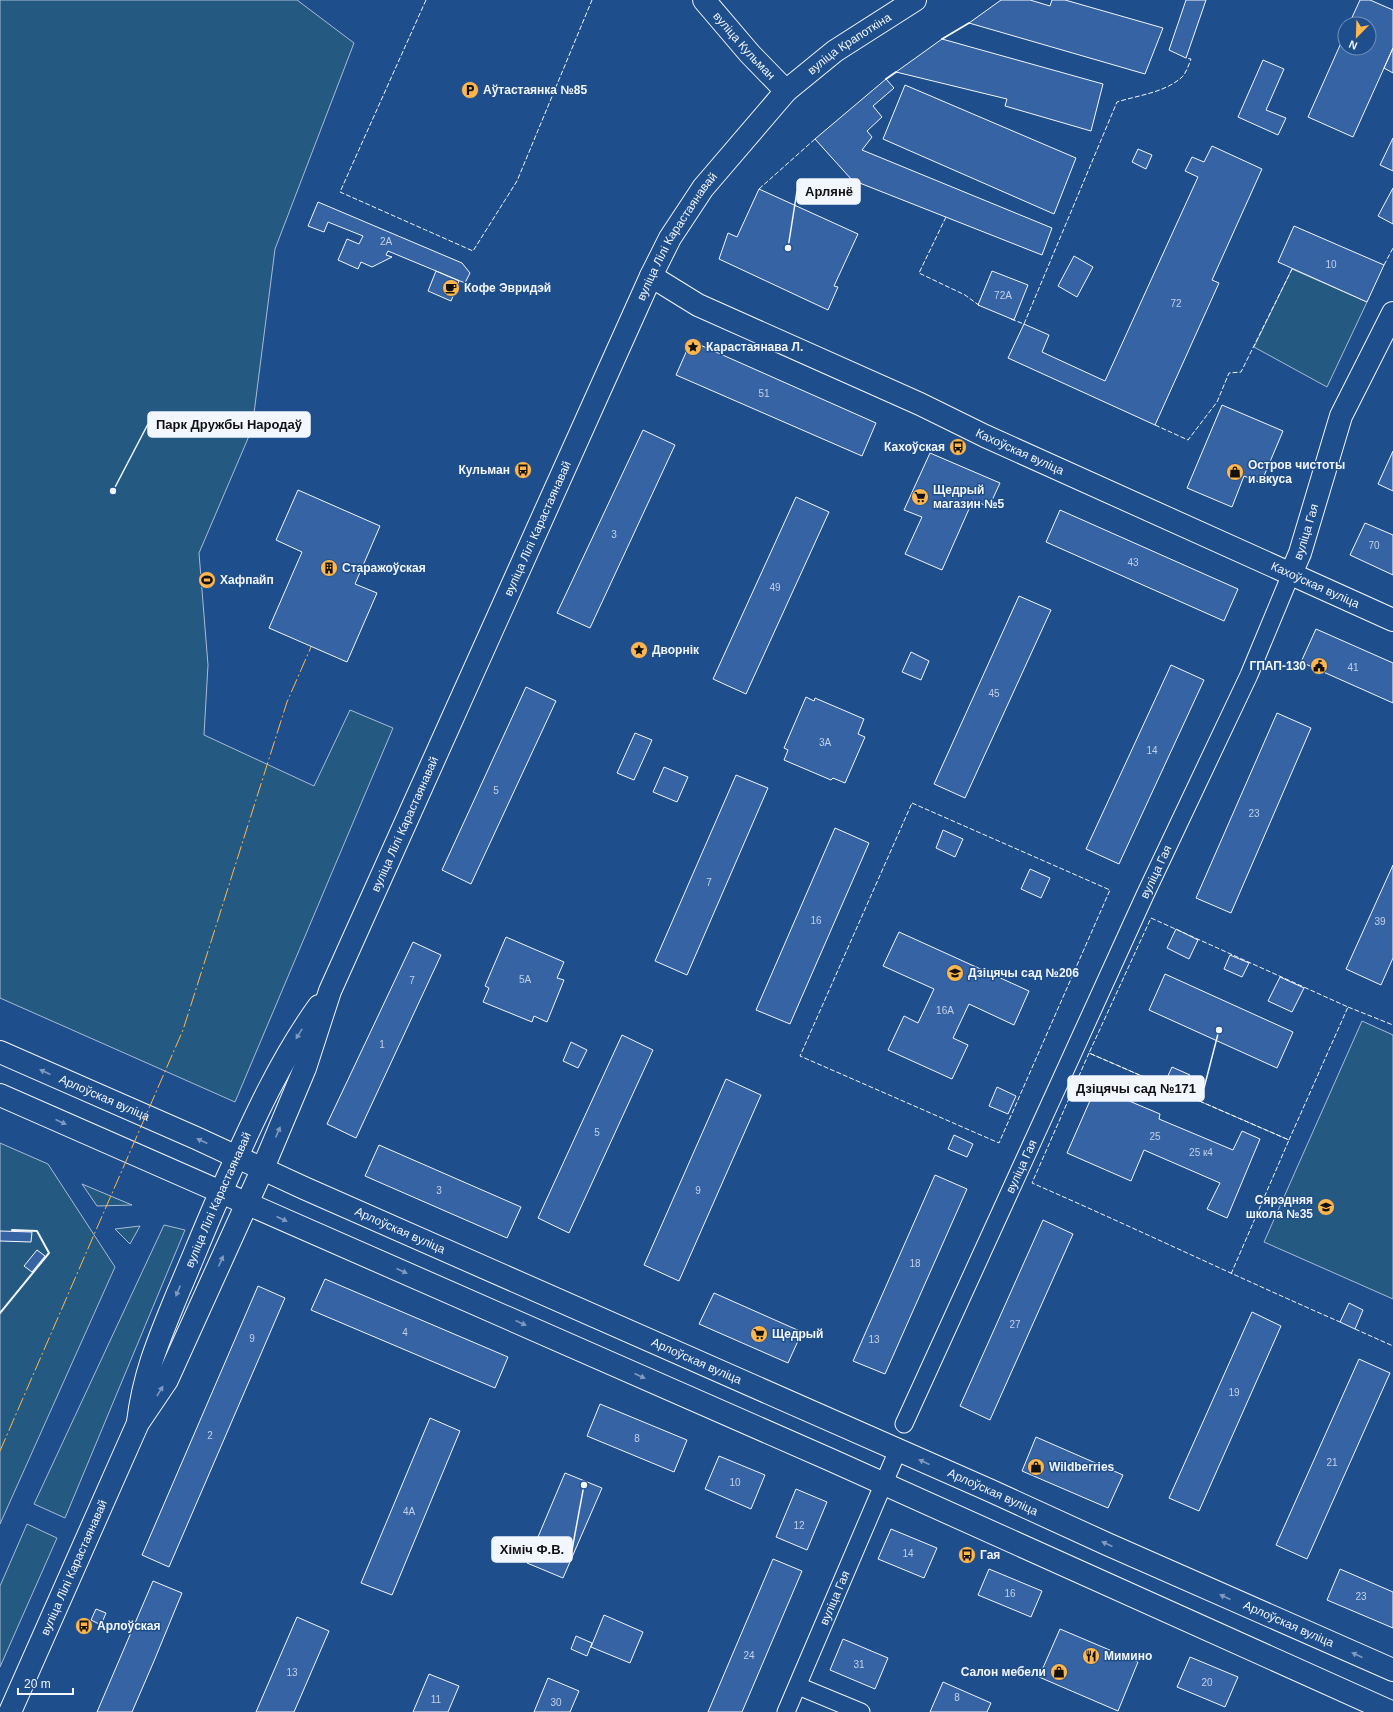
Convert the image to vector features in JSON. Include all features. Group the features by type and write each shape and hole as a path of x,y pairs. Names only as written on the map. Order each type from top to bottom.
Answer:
{"main road":[{"name":"вуліца Кульман","path":"704,0 750,54 786,91"},
{"name":"вуліца Крапоткіна","path":"786,91 835,51 915,0"},
{"name":"вуліца Лілі Карастаянавай","path":"10,1712 138,1423 167,1380 263,1168 305,1068 330,991 651,276 670,238 703,188 786,91"},
{"name":"Кахоўская вуліца","path":"651,276 698,305 920,404 972,430 1393,620"},
{"name":"вуліца Гая","path":"1291,574 1300,553 1341,416 1393,313"},
{"name":"вуліца Лілі Карастаянавай","path":"138,1423 145,1380 157,1342 222,1191 286,1056 330,991"},
{"name":"Арлоўская вуліца","path":"0,1052 237,1158 263,1168 316,1194 1393,1670"},
{"path":"0,1095 222,1191 883,1484 1365,1706 1391,1712"}],"street":[{"name":"вуліца Гая","path":"904,1424 1145,895 1249,675 1291,574"},
{"name":"вуліца Гая","path":"786,1712 898,1450"},
{"path":"798,1686 861,1712"}],"shaded area":[{"path":"0,0 297,0 354,43 275,249 252,429 199,553 208,665 204,735 314,786 350,710 393,728 235,1102 0,998"},
{"path":"1292,269 1367,302 1327,387 1254,347"},
{"name":"Сярэдняя школа №35","path":"1362,1021 1393,1035 1393,1299 1264,1242"},
{"path":"0,1143 48,1164 115,1267 0,1524"},
{"path":"82,1184 132,1205 97,1206"},
{"path":"164,1225 185,1230 65,1518 34,1504"},
{"path":"140,1226 130,1244 115,1229"},
{"path":"27,1524 57,1538 0,1667 0,1586"}],"building":[{"path":"1001,0 1030,0 1050,6 1052,0 1065,0 1163,28 1145,74 969,23"},
{"path":"1186,0 1206,0 1186,58 1169,50"},
{"path":"1360,0 1370,0 1393,10 1393,48 1353,137 1308,117 1337,52 1337,56 1377,56 1377,16 1353,16"},
{"path":"942,39 1103,84 1091,131 1005,106 1007,99 896,72"},
{"path":"1393,48 1393,73 1384,68"},
{"path":"1263,60 1284,69 1266,110 1286,118 1278,135 1238,117"},
{"path":"886,79 894,88 873,106 882,117 867,131 872,137 862,150 1052,228 1042,255 852,180 815,139"},
{"path":"905,85 1076,158 1054,214 883,139"},
{"path":"1393,138 1393,171 1380,165"},
{"path":"1212,146 1262,169 1212,280 1219,283 1155,425 1008,358 1024,324 1049,335 1042,352 1105,381 1198,177 1185,171 1192,157 1204,162"},
{"path":"1138,149 1152,155 1146,169 1132,162"},
{"path":"1393,188 1393,224 1378,216"},
{"path":"759,189 858,234 834,286 838,287 828,310 719,259 728,233 737,237"},
{"path":"318,202 462,263 470,273 465,283 388,251 386,255 392,257 372,267 361,262 358,269 338,260 347,239 359,244 363,236 328,222 324,232 308,226"},
{"path":"1294,226 1384,265 1367,302 1278,262"},
{"path":"1074,256 1093,267 1077,297 1058,286"},
{"path":"436,271 459,281 451,301 428,291"},
{"path":"992,271 1028,285 1014,320 978,305"},
{"path":"691,341 876,423 862,456 676,375"},
{"path":"1222,405 1283,431 1261,483 1244,476 1232,507 1187,488"},
{"path":"643,430 675,445 590,628 557,613"},
{"path":"1393,451 1393,491 1378,484"},
{"path":"930,453 1000,483 989,507 973,500 942,570 905,554 922,517 904,510"},
{"name":"Старажоўская","path":"298,490 380,526 355,584 377,593 347,662 269,628 302,552 276,540"},
{"path":"796,497 829,512 746,694 713,679"},
{"path":"1060,510 1238,589 1224,621 1046,542"},
{"path":"1365,523 1393,535 1393,575 1350,555"},
{"path":"1019,596 1051,610 965,798 934,784"},
{"path":"1316,629 1393,663 1393,703 1301,662"},
{"path":"911,652 929,661 921,680 902,672"},
{"path":"1171,665 1204,680 1119,864 1086,849"},
{"path":"526,687 556,701 471,884 442,870"},
{"path":"806,697 814,701 815,698 864,719 858,734 865,737 845,783 833,778 831,780 784,760 788,750 784,748"},
{"path":"1277,713 1311,728 1231,913 1196,898"},
{"path":"635,733 652,740 634,780 617,773"},
{"path":"664,767 688,777 677,802 653,792"},
{"path":"736,775 768,788 687,975 655,961"},
{"path":"835,828 869,843 790,1024 756,1010"},
{"path":"943,830 963,839 955,857 936,848"},
{"path":"1393,865 1393,958 1381,985 1346,969"},
{"path":"1030,869 1050,878 1041,898 1021,889"},
{"path":"1176,929 1198,940 1189,959 1167,948"},
{"path":"899,932 1029,991 1014,1025 969,1004 953,1038 968,1045 952,1079 888,1050 904,1016 918,1023 934,989 883,966"},
{"path":"506,937 564,962 557,978 564,980 547,1022 534,1016 532,1022 483,1002 489,988 485,986"},
{"path":"413,942 441,955 356,1138 327,1124"},
{"path":"1230,955 1249,963 1242,977 1224,969"},
{"path":"1165,974 1293,1032 1277,1068 1149,1010"},
{"path":"1280,977 1304,988 1292,1012 1268,1001"},
{"path":"622,1035 653,1050 569,1233 538,1218"},
{"path":"571,1042 587,1050 578,1068 563,1061"},
{"path":"1172,1067 1190,1075 1183,1089 1166,1080"},
{"path":"726,1079 761,1095 679,1281 644,1265"},
{"path":"997,1087 1016,1096 1008,1114 989,1106"},
{"path":"1096,1087 1160,1114 1159,1119 1233,1150 1242,1131 1260,1139 1227,1218 1207,1209 1220,1183 1144,1150 1131,1181 1067,1153"},
{"path":"954,1135 973,1144 967,1157 948,1149"},
{"path":"379,1145 521,1207 507,1238 365,1176"},
{"path":"935,1175 967,1189 885,1374 853,1361"},
{"path":"1043,1220 1073,1234 990,1420 960,1406"},
{"path":"0,1231 32,1232 31,1242 0,1241"},
{"path":"37,1250 45,1256 32,1272 24,1266"},
{"path":"325,1279 508,1357 495,1388 311,1310"},
{"path":"258,1286 285,1298 169,1567 142,1555"},
{"path":"714,1293 802,1332 788,1363 699,1324"},
{"path":"1349,1303 1363,1310 1355,1329 1340,1322"},
{"path":"1252,1312 1281,1326 1199,1511 1169,1498"},
{"path":"1359,1359 1390,1373 1307,1559 1276,1545"},
{"path":"600,1404 687,1440 674,1472 587,1436"},
{"path":"430,1418 460,1431 392,1595 361,1583"},
{"path":"1036,1437 1123,1475 1108,1508 1022,1471"},
{"path":"719,1456 765,1475 751,1509 705,1489"},
{"path":"565,1473 602,1488 563,1578 527,1563"},
{"path":"796,1489 827,1502 807,1550 776,1537"},
{"path":"891,1529 937,1548 924,1578 878,1559"},
{"path":"773,1559 802,1571 742,1712 708,1712"},
{"path":"989,1569 1042,1591 1031,1617 978,1595"},
{"path":"1340,1569 1393,1592 1393,1628 1327,1600"},
{"path":"153,1581 182,1593 154,1661 132,1712 97,1712"},
{"path":"96,1609 106,1613 101,1625 91,1620"},
{"path":"604,1615 643,1632 630,1663 591,1647"},
{"path":"297,1617 329,1631 294,1712 256,1712"},
{"path":"1060,1629 1138,1662 1118,1711 1039,1677"},
{"path":"576,1636 592,1643 587,1656 571,1649"},
{"path":"843,1639 888,1658 875,1689 830,1670"},
{"path":"1190,1657 1238,1677 1225,1707 1177,1687"},
{"path":"429,1674 459,1686 448,1712 413,1712"},
{"path":"548,1678 579,1691 570,1712 534,1712"},
{"path":"943,1682 991,1703 987,1712 930,1712"}],"fence":[{"path":"426,0 340,192 473,251 517,181 592,0"},
{"path":"1011,319 1024,324 1117,102 1150,93 1174,83 1183,76 1187,69 1191,59 1186,58"},
{"path":"759,189 815,139"},
{"path":"946,217 919,273 965,295 980,306"},
{"path":"1384,265 1393,248"},
{"path":"1155,425 1188,440 1217,402 1229,373 1241,372 1292,269"},
{"path":"912,803 1110,890 999,1143 800,1056 912,803"},
{"path":"1151,918 1348,1007 1289,1140 1089,1053 1151,918"},
{"path":"1348,1007 1393,1025"},
{"path":"1231,1274 1289,1140 1089,1053 1032,1183 1109,1217 1148,1235 1224,1270 1263,1288 1340,1322"},
{"path":"1355,1329 1393,1346"}],"wall":[{"path":"942,39 969,23"},
{"path":"886,79 896,72"},
{"path":"0,1313 49,1253 37,1231 12,1230"}],"power":[{"path":"0,1451 183,1030 287,702 311,647"}],"place":[{"name":"Аўтастаянка №85","path":"470,90"},
{"name":"Арлянё","path":"788,248"},
{"name":"Кофе Эвридэй","path":"451,288"},
{"name":"Карастаянава Л.","path":"693,347"},
{"name":"Кахоўская","path":"958,447"},
{"name":"Кульман","path":"523,470"},
{"name":"Остров чистоты и вкуса","path":"1235,472"},
{"name":"Парк Дружбы Народаў","path":"113,491"},
{"name":"Щедрый магазин №5","path":"920,497"},
{"name":"Старажоўская","path":"329,568"},
{"name":"Хафпайп","path":"207,580"},
{"name":"Дворнік","path":"639,650"},
{"name":"ГПАП-130","path":"1319,666"},
{"name":"Дзіцячы сад №206","path":"955,973"},
{"name":"Дзіцячы сад №171","path":"1219,1030"},
{"name":"Сярэдняя школа №35","path":"1326,1207"},
{"name":"Щедрый","path":"759,1334"},
{"name":"Wildberries","path":"1036,1467"},
{"name":"Хіміч Ф.В.","path":"584,1485"},
{"name":"Гая","path":"967,1555"},
{"name":"Арлоўская","path":"84,1626"},
{"name":"Мимино","path":"1091,1656"},
{"name":"Салон мебели","path":"1059,1672"}]}
